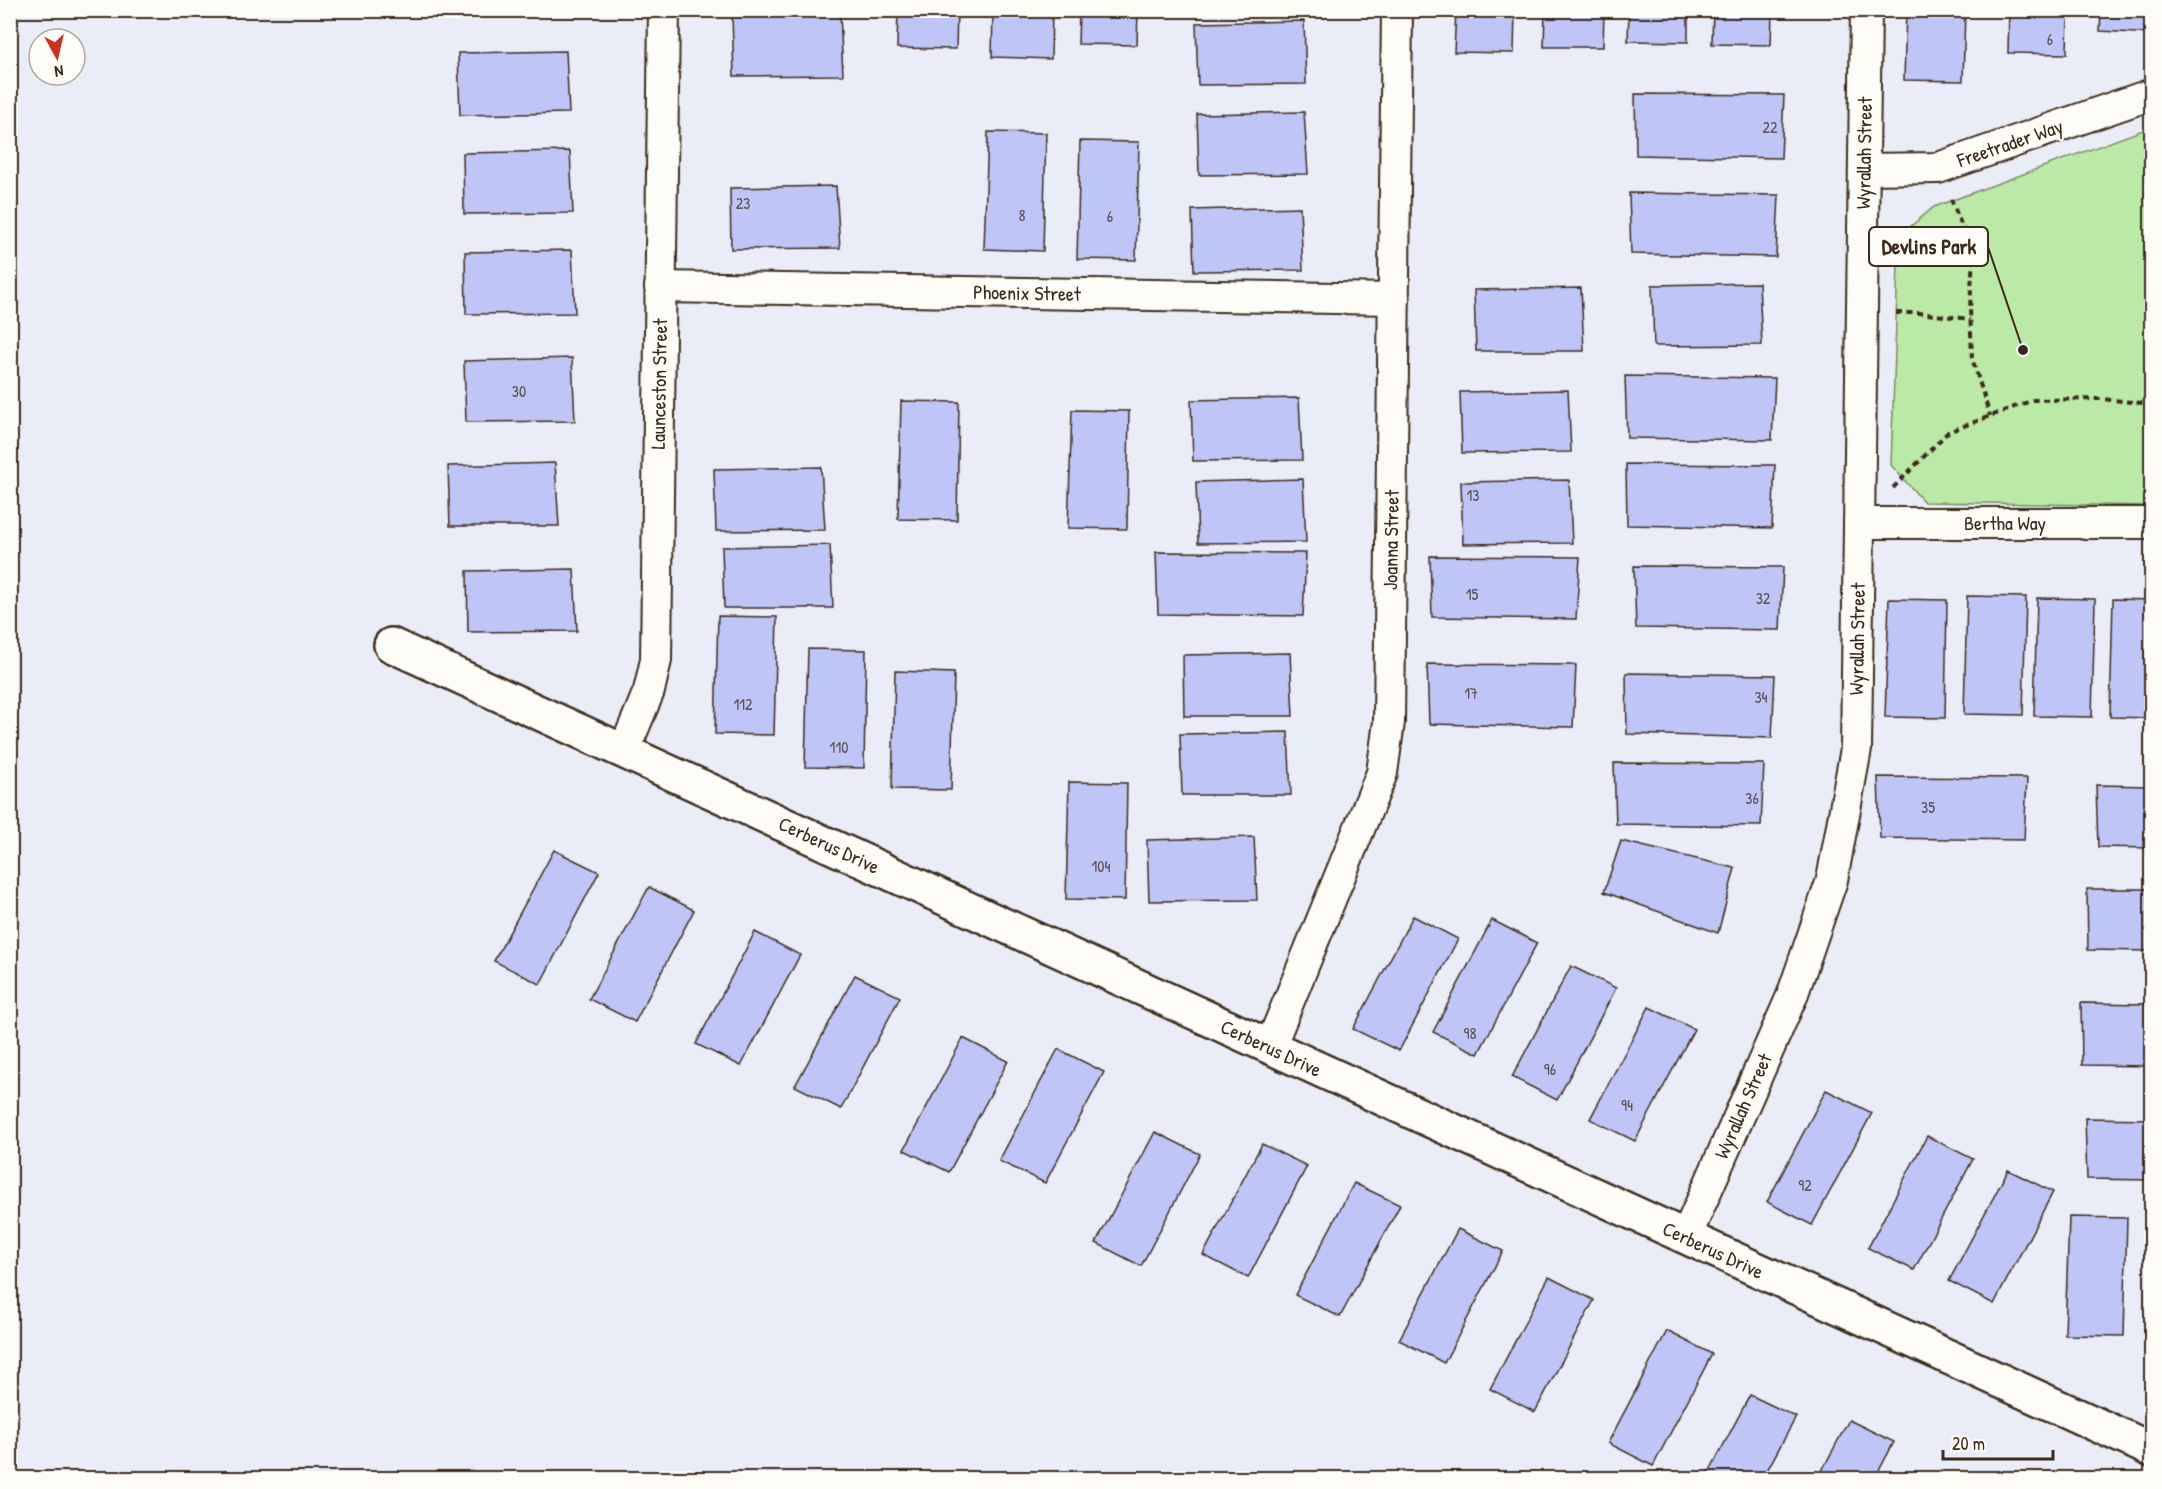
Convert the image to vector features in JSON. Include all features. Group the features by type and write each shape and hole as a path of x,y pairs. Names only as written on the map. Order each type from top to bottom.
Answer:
{"street":[{"name":"Launceston Street","path":"624,751 650,691 656,660 664,10"},
{"name":"Joanna Street","path":"1270,1047 1382,773 1389,722 1396,10"},
{"name":"Wyrallah Street","path":"1686,1237 1792,996 1832,880 1856,749 1866,10"},
{"name":"Freetrader Way","path":"1864,169 1938,168 2151,94"},
{"name":"Phoenix Street","path":"660,287 1394,299"},
{"name":"Bertha Way","path":"1859,523 2151,523"},
{"name":"Cerberus Drive","path":"391,645 2151,1450"}],"path":[{"path":"1938,168 1973,255 1970,319 1972,358 1990,416"},
{"path":"1861,315 1887,312 1919,313 1970,319"},
{"path":"1859,523 1948,432 2033,400 2102,399 2151,404"}],"green space":[{"path":"2151,127 2151,506 1924,502 1891,465 1899,236 1934,207"}],"building":[{"path":"898,10 957,10 956,49 897,48"},
{"path":"993,10 1052,10 1051,59 992,57"},
{"path":"1079,10 1138,10 1137,45 1078,44"},
{"path":"1456,10 1515,10 1514,53 1454,52"},
{"path":"1545,10 1604,10 1603,47 1544,47"},
{"path":"1629,10 1688,10 1688,42 1628,41"},
{"path":"1713,10 1772,10 1771,45 1712,44"},
{"path":"1906,10 1965,10 1963,81 1904,80"},
{"path":"2009,10 2068,10 2067,54 2008,53"},
{"path":"2101,10 2152,10 2152,34 2100,31"},
{"path":"840,13 843,75 734,76 732,15"},
{"path":"1304,21 1306,84 1198,85 1196,23"},
{"path":"566,51 569,113 460,115 458,53"},
{"path":"1635,94 1784,95 1781,158 1636,155"},
{"path":"1304,112 1308,174 1199,175 1197,114"},
{"path":"988,132 1046,133 1043,251 984,249"},
{"path":"1080,141 1139,142 1136,260 1077,259"},
{"path":"570,151 573,213 464,214 463,153"},
{"path":"836,186 840,248 731,249 730,188"},
{"path":"1629,193 1779,195 1776,257 1631,254"},
{"path":"1300,207 1303,270 1194,271 1192,210"},
{"path":"572,250 575,313 466,314 465,252"},
{"path":"1759,283 1762,345 1654,346 1652,285"},
{"path":"1581,288 1584,351 1476,351 1474,290"},
{"path":"572,358 575,421 466,422 464,361"},
{"path":"1625,376 1775,378 1772,440 1627,438"},
{"path":"1568,390 1571,452 1462,453 1460,392"},
{"path":"1299,398 1302,460 1193,461 1191,400"},
{"path":"901,401 959,402 957,520 898,519"},
{"path":"1072,410 1129,411 1127,529 1068,528"},
{"path":"555,463 559,526 450,526 448,466"},
{"path":"1626,464 1775,465 1772,528 1627,525"},
{"path":"821,467 825,530 716,531 714,469"},
{"path":"1303,479 1306,542 1198,543 1196,482"},
{"path":"1569,480 1572,543 1463,544 1461,482"},
{"path":"830,545 833,608 724,608 722,547"},
{"path":"1156,552 1306,553 1303,616 1158,614"},
{"path":"1430,556 1580,557 1576,619 1432,617"},
{"path":"1634,566 1783,567 1780,630 1636,628"},
{"path":"574,569 577,631 468,632 467,571"},
{"path":"1967,596 2026,597 2023,715 1964,714"},
{"path":"2037,598 2095,599 2092,717 2034,716"},
{"path":"1889,599 1947,600 1945,718 1885,717"},
{"path":"2113,599 2152,600 2152,718 2110,717"},
{"path":"718,616 777,617 774,735 715,734"},
{"path":"808,649 866,650 864,768 805,767"},
{"path":"1290,653 1293,716 1184,716 1183,655"},
{"path":"1427,664 1576,665 1573,727 1429,724"},
{"path":"895,671 954,673 951,790 892,789"},
{"path":"1626,673 1775,675 1772,738 1627,734"},
{"path":"1288,732 1291,795 1182,795 1180,734"},
{"path":"1614,763 1764,764 1761,826 1616,824"},
{"path":"1878,777 2027,778 2024,840 1880,838"},
{"path":"1069,782 1127,783 1125,900 1066,899"},
{"path":"2096,785 2152,786 2152,848 2098,847"},
{"path":"1254,837 1257,900 1149,901 1147,840"},
{"path":"1621,841 1735,868 1718,933 1604,892"},
{"path":"554,850 599,872 540,984 494,961"},
{"path":"649,887 694,910 635,1022 589,999"},
{"path":"2087,889 2152,889 2152,951 2088,950"},
{"path":"1413,916 1458,939 1399,1051 1353,1029"},
{"path":"1492,920 1537,943 1478,1054 1433,1032"},
{"path":"755,932 800,955 741,1066 696,1044"},
{"path":"1571,966 1616,988 1557,1100 1512,1077"},
{"path":"855,975 900,997 841,1109 795,1086"},
{"path":"2081,1003 2152,1004 2152,1066 2082,1065"},
{"path":"1649,1007 1694,1029 1635,1141 1590,1119"},
{"path":"963,1038 1008,1061 949,1172 904,1150"},
{"path":"1058,1049 1104,1072 1045,1183 999,1161"},
{"path":"1826,1090 1872,1113 1812,1225 1767,1202"},
{"path":"2085,1118 2152,1119 2152,1180 2087,1179"},
{"path":"1155,1132 1200,1154 1141,1266 1096,1243"},
{"path":"1927,1136 1973,1159 1914,1270 1868,1248"},
{"path":"1262,1144 1307,1166 1248,1278 1203,1255"},
{"path":"2008,1170 2053,1192 1994,1304 1949,1281"},
{"path":"1354,1183 1400,1205 1340,1317 1295,1295"},
{"path":"2069,1217 2127,1218 2124,1336 2065,1335"},
{"path":"1458,1229 1503,1251 1444,1363 1399,1340"},
{"path":"1549,1277 1594,1300 1535,1412 1490,1389"},
{"path":"1667,1331 1712,1354 1653,1466 1608,1443"},
{"path":"1750,1395 1796,1417 1763,1478 1706,1478"},
{"path":"1849,1420 1894,1442 1875,1478 1818,1478"},
{"path":"1967,1473 1979,1478 1964,1478"}],"place":[{"name":"Devlins Park","path":"2023,350"}]}
